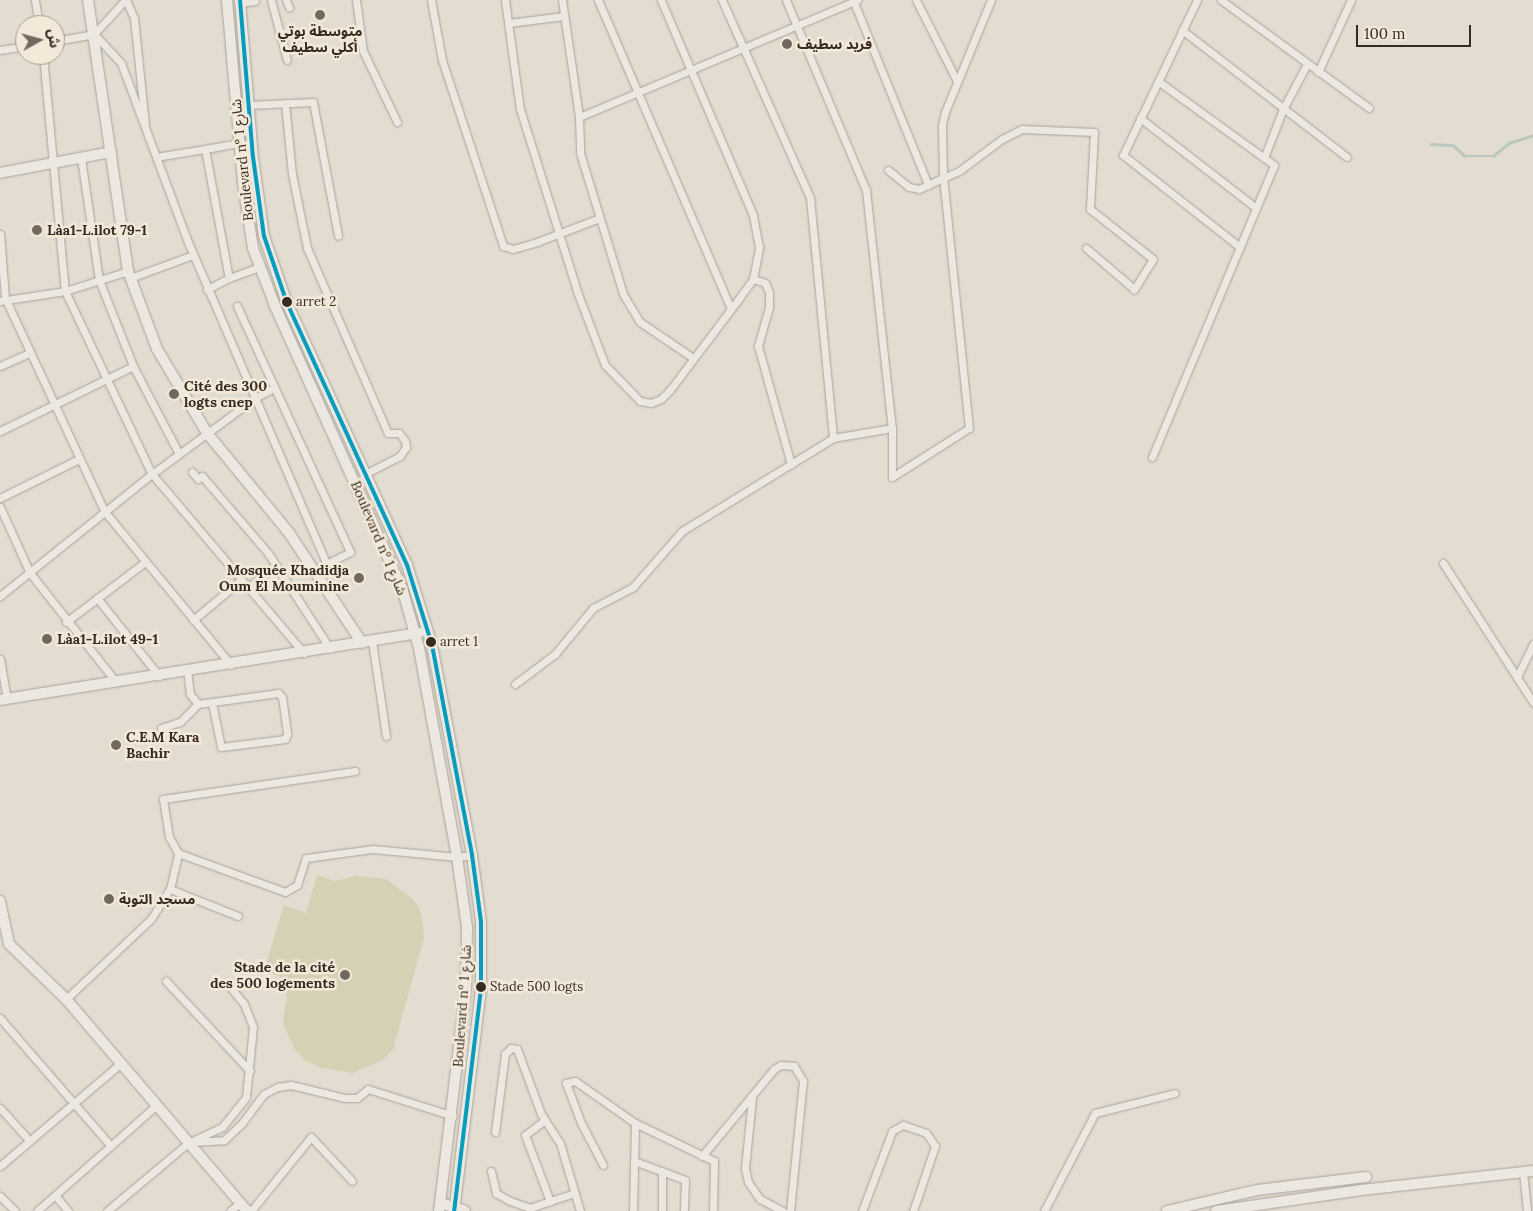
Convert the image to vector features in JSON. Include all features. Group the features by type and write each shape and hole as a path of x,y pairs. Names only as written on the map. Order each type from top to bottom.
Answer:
{"main road":[{"path":"88,0 129,275 157,349 207,433 316,570 367,642"},
{"name":"Boulevard n° شارع 1","path":"227,0 247,221 260,267 297,356 392,562 415,634 457,857 467,927 467,962 453,1116 440,1207"},
{"name":"Boulevard n° شارع 1","path":"240,2 259,208 276,274 407,565 429,632 472,855 482,922 481,989 458,1210"},
{"path":"0,173 111,152"},
{"path":"4,700 429,632"},
{"path":"0,901 3,935 9,944 66,999 247,1211"},
{"path":"1216,1211 1528,1172"},
{"path":"1167,1211 1240,1193 1366,1177"},
{"path":"440,1207 458,1210"}],"street":[{"path":"35,0 37,15"},
{"path":"65,39 94,34 126,0 134,18 140,57 145,130"},
{"path":"240,2 263,0"},
{"path":"271,0 287,60"},
{"path":"356,0 363,51 397,122"},
{"path":"431,0 442,60 503,246 513,249 600,218"},
{"path":"505,0 520,109 559,234 605,365 640,401 650,403 661,399 753,279 759,247 753,215 661,0"},
{"path":"562,0 579,117 580,153 623,294 632,312 640,322 693,358"},
{"path":"598,0 731,309"},
{"path":"722,0 810,198 833,438"},
{"path":"786,0 866,190 892,428 892,477 970,428 943,178 942,125 957,80 991,0"},
{"path":"579,117 854,0 928,185"},
{"path":"916,0 957,80"},
{"path":"1197,0 1123,155 1240,247"},
{"path":"1222,0 1369,108"},
{"path":"1318,72 1351,0"},
{"path":"508,23 564,16"},
{"path":"1182,30 1346,157"},
{"path":"94,34 121,63 193,255 326,563"},
{"path":"0,50 15,48"},
{"path":"1264,158 1283,109 1307,64"},
{"path":"44,65 66,291 152,474 304,653"},
{"path":"1152,456 1274,165 1158,81"},
{"path":"248,105 313,102 338,236"},
{"path":"285,103 292,174 307,248 388,433 399,433 405,441 406,447 400,456 366,473"},
{"path":"1140,118 1256,208"},
{"path":"888,170 908,187 928,185 959,171 1002,139 1022,130 1094,132 1090,209 1153,259 1134,289 1086,248"},
{"path":"156,157 239,143"},
{"path":"205,149 229,278"},
{"path":"81,158 100,280 133,366 179,454"},
{"path":"0,234 3,300 105,512 144,562 231,665"},
{"path":"3,300 66,291 100,280 129,275 193,255"},
{"path":"207,289 229,278 260,267"},
{"path":"753,279 765,284 769,292 769,307 758,346 791,464"},
{"path":"237,306 350,552 326,563 316,570"},
{"path":"0,366 29,353"},
{"path":"0,431 53,406 105,377 133,366"},
{"path":"0,596 152,474 255,398 274,388"},
{"path":"515,684 554,654 593,608 633,587 682,531 833,438 892,428"},
{"path":"0,498 79,459"},
{"path":"192,472 198,479 202,476 276,565 330,649"},
{"path":"0,507 30,573 66,622 116,682"},
{"path":"66,622 144,562"},
{"path":"1443,563 1533,702"},
{"path":"248,588 276,565"},
{"path":"193,620 241,580"},
{"path":"97,598 159,676"},
{"path":"367,642 386,736"},
{"path":"1517,677 1533,644"},
{"path":"0,659 4,700"},
{"path":"187,671 190,694 198,704"},
{"path":"161,728 180,722 198,704 212,702 278,693 282,697 287,734 284,740 221,747 212,702"},
{"path":"355,771 164,800 169,837 178,853 285,892 297,885 306,858 373,849 457,857 472,855"},
{"path":"66,999 151,919 170,889 178,853"},
{"path":"170,889 238,916"},
{"path":"166,981 250,1071"},
{"path":"107,1211 188,1142 222,1127 236,1112 246,1097 253,1027 244,1004 231,988"},
{"path":"0,1018 111,1146"},
{"path":"495,1132 505,1054 511,1048 517,1049 545,1120 560,1143 580,1211"},
{"path":"0,1166 72,1101 120,1064"},
{"path":"702,1156 777,1067 790,1065 801,1073 803,1081 790,1211"},
{"path":"603,1165 581,1123 566,1082 575,1082 635,1123 714,1161 712,1211"},
{"path":"188,1142 224,1140 242,1123 264,1094 278,1087 291,1085 345,1098 357,1098 368,1089 453,1116"},
{"path":"1044,1211 1095,1113 1175,1093"},
{"path":"752,1098 746,1175 760,1199 783,1211"},
{"path":"36,1211 157,1105"},
{"path":"0,1108 29,1140"},
{"path":"545,1120 525,1135 550,1200"},
{"path":"633,1211 635,1123"},
{"path":"862,1211 892,1131 903,1125 926,1133 935,1146 913,1211"},
{"path":"251,1211 311,1137 352,1181"},
{"path":"634,1161 684,1180 684,1211"},
{"path":"491,1171 496,1193 510,1202 530,1208 575,1193"},
{"path":"662,1171 662,1211"},
{"path":"1527,1211 1528,1172"},
{"path":"1240,1193 1243,1208"},
{"path":"55,1195 68,1211"},
{"path":"0,1196 15,1211"},
{"path":"230,1211 240,1203"}],"shaded area":[{"name":"Stade de la cité des 500 logements","path":"317,875 335,881 356,876 386,879 413,899 420,910 423,926 424,938 393,1049 383,1060 353,1073 321,1068 306,1061 295,1050 283,1024 289,980 264,970 284,905 306,913"}],"waterway":[{"path":"1431,144 1453,145 1465,156 1493,156 1509,143 1533,135"}],"transit line":[{"name":"1","path":"240,0 253,157 264,236 287,303 407,565 432,645 472,855 481,922 481,989 454,1211"}],"place":[{"name":"متوسطة بوتي أكلي سطيف","path":"320,15"},
{"name":"فريد سطيف","path":"787,44"},
{"name":"Làa1-L.ilot 79-1","path":"37,230"},
{"name":"arret 2","path":"287,302"},
{"name":"Cité des 300 logts cnep","path":"174,394"},
{"name":"Mosquée Khadidja Oum El Mouminine","path":"359,578"},
{"name":"Làa1-L.ilot 49-1","path":"47,639"},
{"name":"arret 1","path":"431,642"},
{"name":"C.E.M Kara Bachir","path":"116,745"},
{"name":"مسجد التوبة","path":"109,899"},
{"name":"Stade de la cité des 500 logements","path":"345,975"},
{"name":"Stade 500 logts","path":"481,987"}]}
